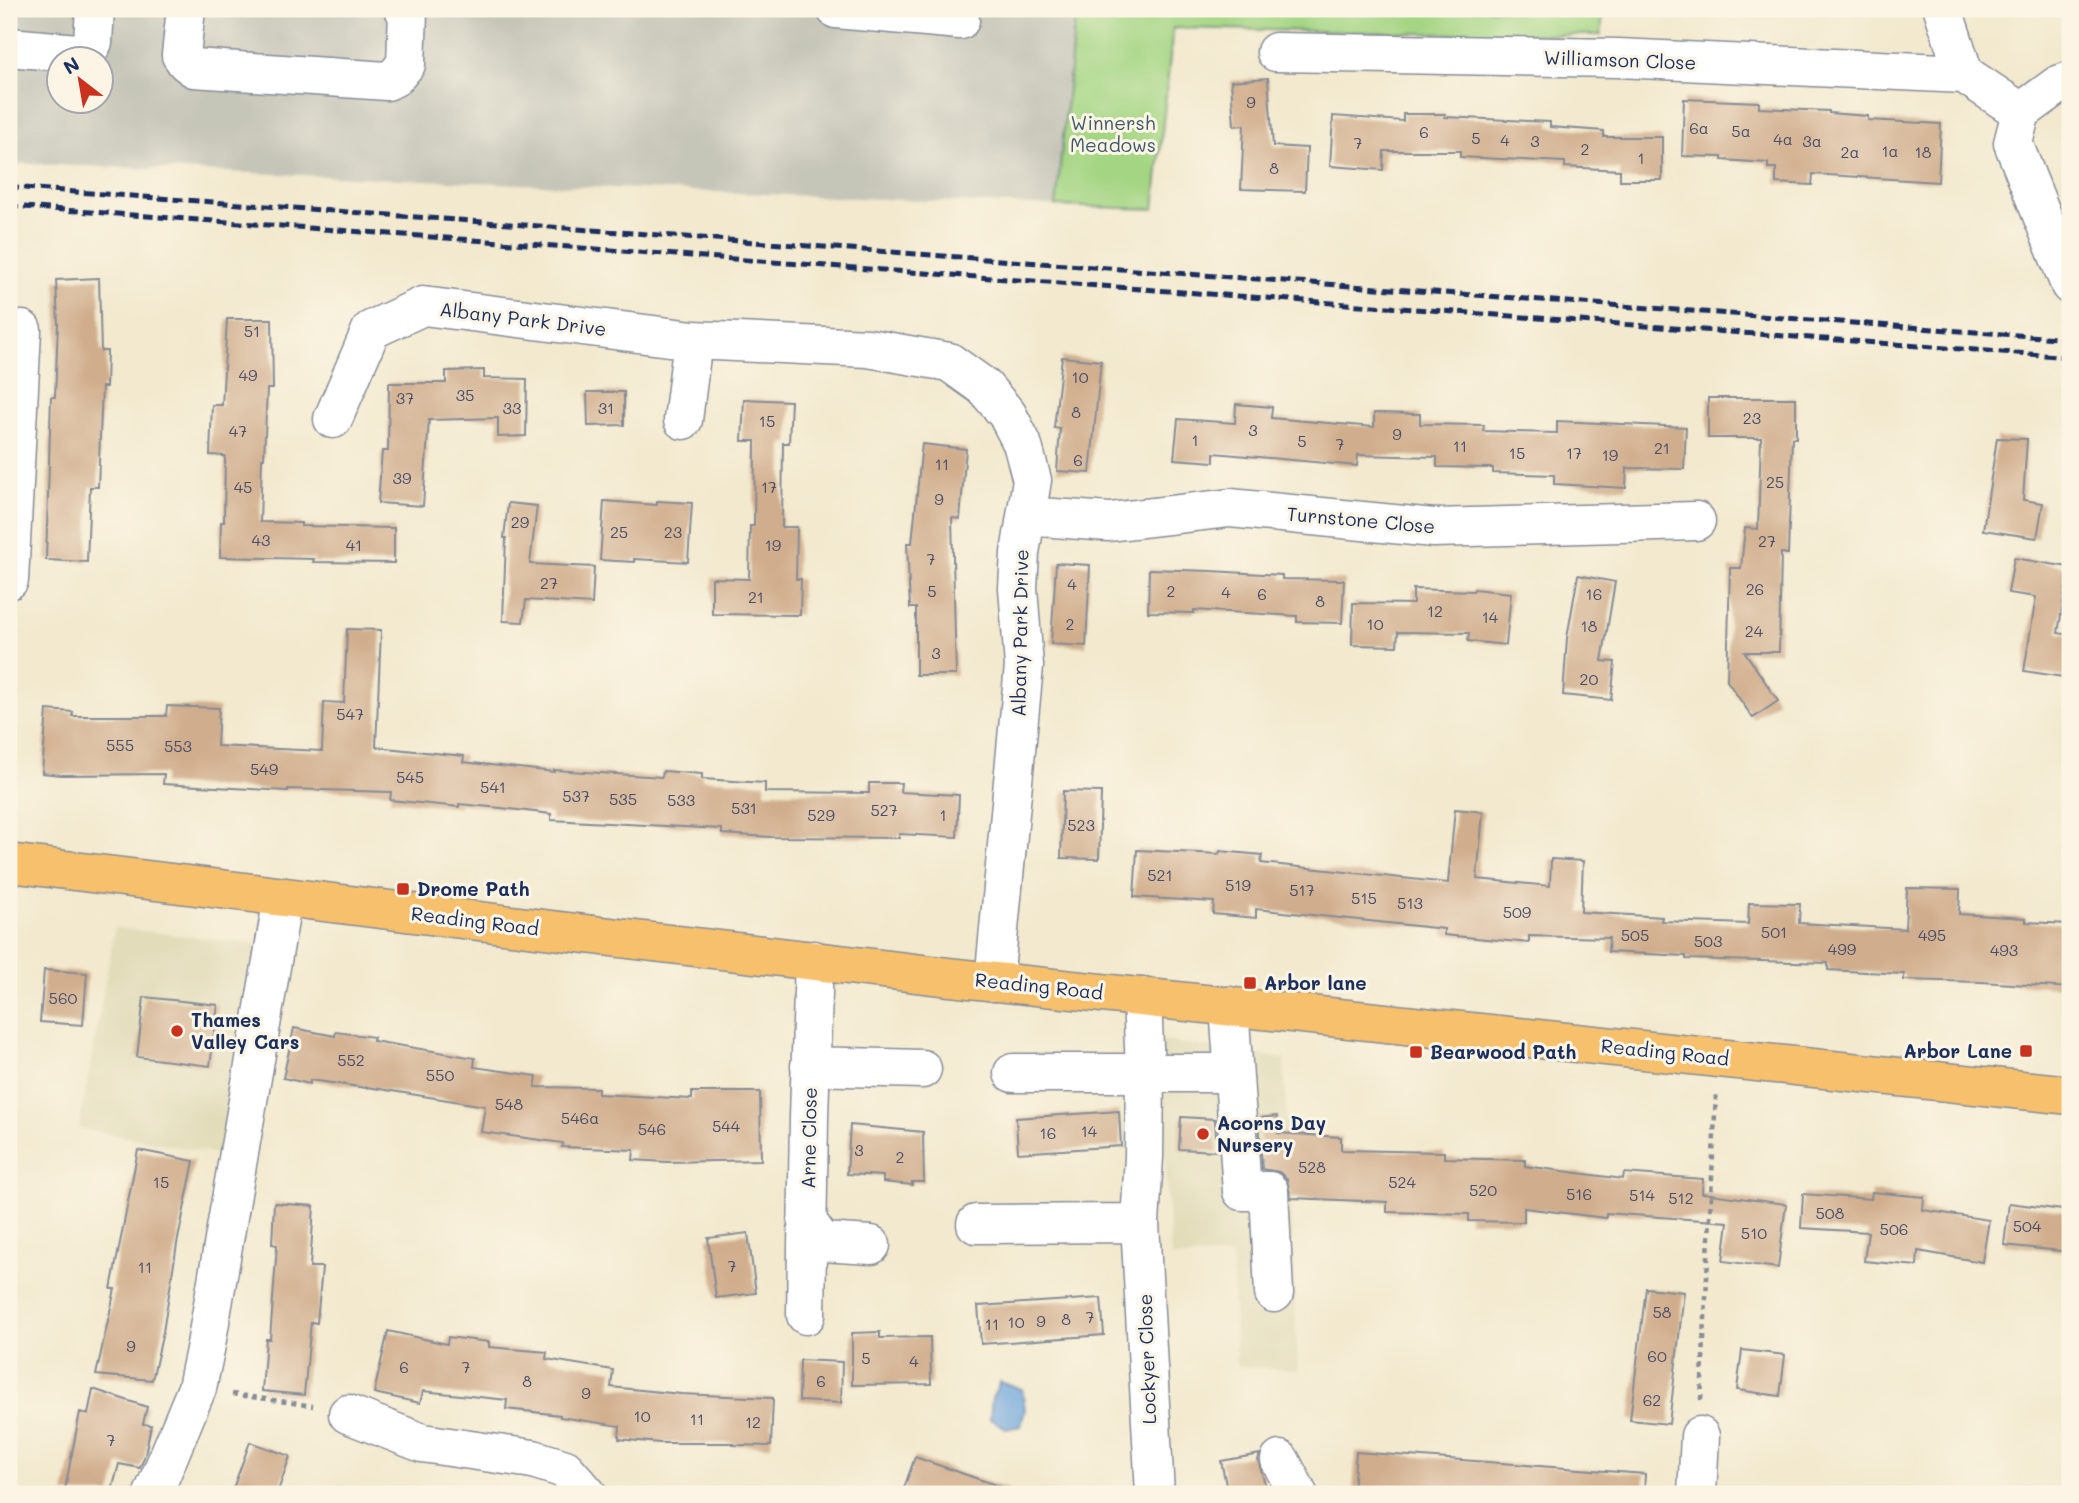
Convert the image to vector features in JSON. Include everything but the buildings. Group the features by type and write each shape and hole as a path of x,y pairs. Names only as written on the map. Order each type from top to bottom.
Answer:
{"main road":[{"name":"Reading Road","path":"9,863 994,982 2070,1094"}],"street":[{"path":"9,47 78,53 89,49 93,42 96,9"},
{"path":"186,9 181,55 194,68 387,81 395,77 406,64 408,12 404,9"},
{"path":"836,9 961,20"},
{"path":"1943,9 1964,74 2021,112"},
{"name":"Williamson Close","path":"1276,52 1618,58 1964,74"},
{"path":"2070,80 2058,85 2021,112 2013,143 2070,285"},
{"name":"Albany Park Drive","path":"333,419 371,330 423,306 693,340 868,348 949,362 984,387 1007,414 1022,443 1032,480 1020,553 1018,588 1024,666 994,982"},
{"path":"9,580 22,330"},
{"path":"683,421 693,340"},
{"name":"Turnstone Close","path":"1026,516 1109,522 1230,508 1434,528 1696,521"},
{"path":"153,1494 197,1388 283,897"},
{"name":"Arne Close","path":"806,1315 814,960"},
{"name":"Lockyer Close","path":"1142,997 1145,1072 1140,1223 1155,1494"},
{"path":"1229,1006 1242,1191 1269,1191 1274,1293"},
{"path":"810,1066 922,1069"},
{"path":"1013,1073 1216,1073"},
{"path":"807,1221 822,1242 870,1245"},
{"path":"976,1224 1140,1223"},
{"path":"348,1414 422,1443 533,1459 565,1469 587,1494"},
{"path":"1697,1494 1700,1436"},
{"path":"1280,1460 1298,1494"}],"path":[{"path":"1700,1436 1716,1091"},
{"path":"197,1388 348,1414"}],"shaded area":[{"path":"9,9 1076,9 1056,206 9,163"},
{"path":"115,928 267,945 229,1156 79,1128"},
{"path":"1158,1040 1284,1059 1298,1371 1236,1366 1232,1256 1171,1257"}],"green space":[{"name":"Winnersh Meadows","path":"1076,9 1603,9 1601,35 1173,28 1154,209 1056,206"}],"water":[{"path":"1000,1382 1022,1389 1025,1409 1021,1426 1006,1429 990,1419 992,1398"}],"railway":[{"path":"9,187 2070,339"},
{"path":"9,206 2070,357"}],"place":[{"name":"Drome Path","path":"403,889"},
{"name":"Arbor lane","path":"1250,983"},
{"name":"Thames Valley Cars","path":"177,1031"},
{"name":"Arbor Lane","path":"2026,1051"},
{"name":"Bearwood Path","path":"1416,1052"},
{"name":"Acorns Day Nursery","path":"1203,1134"}]}
